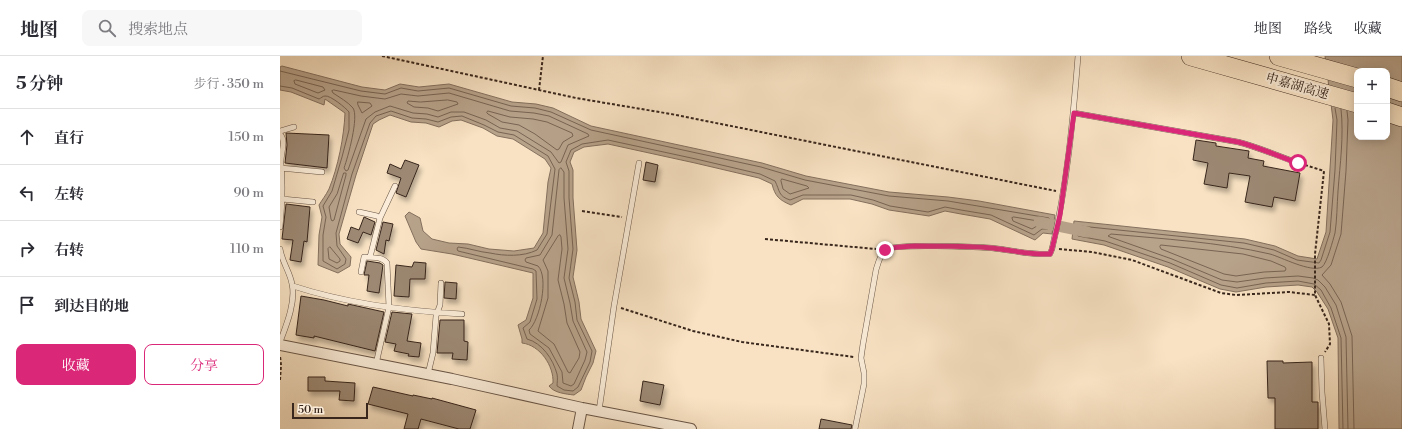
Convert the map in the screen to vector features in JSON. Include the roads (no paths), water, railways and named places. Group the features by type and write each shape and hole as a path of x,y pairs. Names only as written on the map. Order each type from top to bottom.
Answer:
{"highway":[{"name":"申嘉湖高速","path":"1191,56 1354,102"},
{"name":"申嘉湖高速","path":"1279,56 1354,77"},
{"path":"1390,88 1402,92"},
{"path":"1390,113 1402,116"}],"street":[{"path":"280,343 582,408 691,429"},
{"path":"578,429 582,408"}],"lane":[{"path":"855,429 864,384 862,358 876,270 879,260 885,250 891,248 922,246 991,248 1039,255 1050,254 1060,215 1074,113 1078,56"},
{"path":"1074,113 1238,142 1298,163"},
{"path":"280,226 283,142 280,132 294,127"},
{"path":"599,411 614,306 639,163"},
{"path":"281,168 322,172"},
{"path":"370,258 380,218 395,186"},
{"path":"282,199 313,202"},
{"path":"359,212 380,218"},
{"path":"280,249 281,257 288,269 293,286 288,319 280,343"},
{"path":"361,272 364,257 379,258 385,260 387,263 389,307 376,364"},
{"path":"428,374 433,353 437,312 440,305 442,284"},
{"path":"293,286 334,298 389,307 462,314"},
{"path":"1321,358 1325,429"}],"water":[{"path":"1325,56 1402,56 1402,429 1339,429 1338,338 1328,309 1312,287 1298,285 1266,287 1236,292 1220,289 1168,267 1104,245 1072,239 1074,221 1245,239 1275,246 1298,256 1317,259 1326,232 1333,120"},
{"path":"282,66 362,87 385,90 400,84 419,87 449,84 512,102 536,104 553,108 591,126 762,163 806,176 889,192 979,201 1055,215 1052,234 1043,233 1035,240 990,219 945,211 929,216 889,210 850,199 803,199 791,205 778,197 772,184 759,178 608,144 584,147 574,152 570,162 573,170 573,198 577,250 573,277 579,302 581,319 596,351 593,363 581,390 574,395 564,394 557,392 549,386 553,383 553,376 545,357 535,348 522,343 518,325 526,320 533,298 533,273 452,254 421,249 416,242 405,216 409,212 420,218 423,231 432,239 449,243 468,244 489,249 514,251 534,248 543,233 548,182 551,168 545,159 513,139 497,136 483,128 461,120 452,121 439,127 426,123 411,122 390,115 379,120 373,124 339,234 340,244 351,257 350,266 338,273 318,265 319,235 322,217 319,205 329,189 338,162 345,113 325,99 324,105 291,92 280,90 280,67"}],"waterway":[{"path":"1039,222 1087,232"}]}
